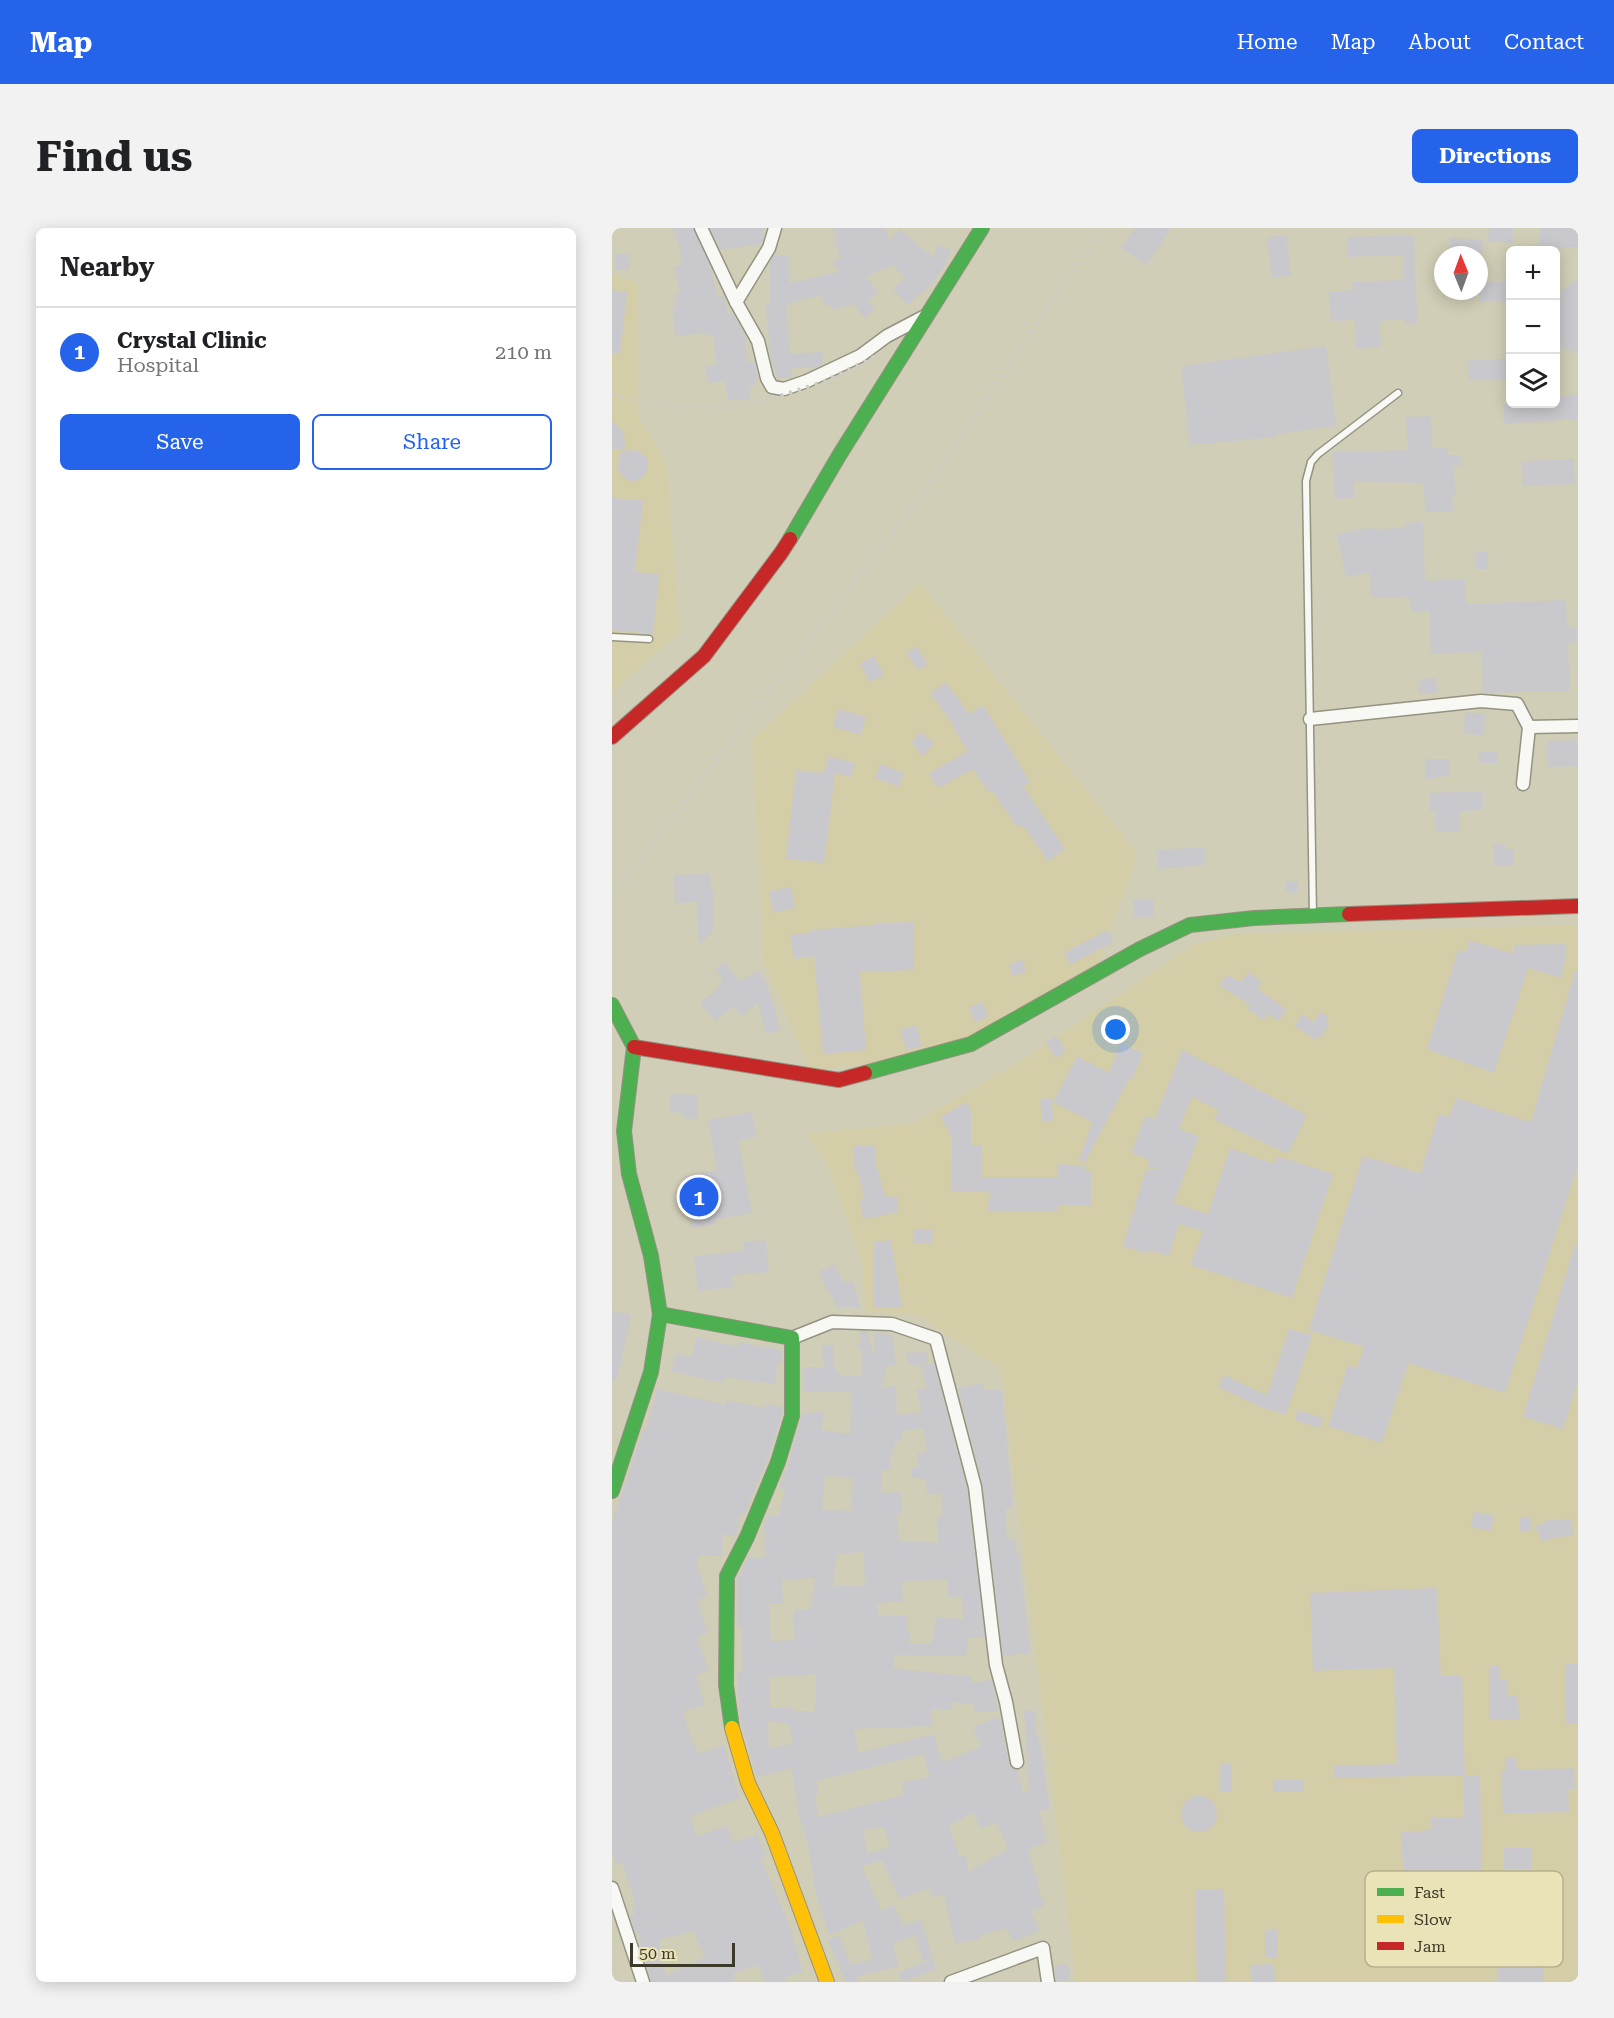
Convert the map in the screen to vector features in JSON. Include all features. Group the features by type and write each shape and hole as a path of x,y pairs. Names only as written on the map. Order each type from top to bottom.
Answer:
{"street":[{"path":"701,228 736,302 758,341 767,378 772,387 784,389 807,381 860,356 887,336 928,314"},
{"path":"736,302 769,248 775,228"},
{"path":"612,737 705,656 782,553 840,454 982,228"},
{"path":"1310,719 1480,701 1517,704 1529,727 1523,784"},
{"path":"1529,727 1578,726"},
{"path":"634,1047 839,1080 971,1044 1140,949 1190,926 1254,918 1578,906"},
{"path":"612,1005 634,1047 624,1131 629,1174 651,1256 660,1314 651,1372 612,1491"},
{"path":"660,1314 792,1338 832,1322 892,1324 936,1339 975,1487 996,1665 1006,1702 1017,1762"},
{"path":"792,1338 792,1416 778,1462 747,1537 727,1576 726,1685 730,1720 748,1783 772,1833 827,1982"},
{"path":"612,1888 643,1982"},
{"path":"951,1982 1043,1948 1048,1982"}],"lane":[{"path":"1313,916 1306,480 1311,462 1331,442 1398,393"},
{"path":"612,637 649,639"}],"shaded area":[{"path":"612,273 638,284 638,416 666,462 680,632 612,692"},
{"path":"920,583 1138,854 1096,970 969,1052 810,1070 764,963 752,740"},
{"path":"1578,925 1578,1982 1076,1982 1001,1369 917,1315 866,1311 862,1260 828,1165 807,1134 914,1123 1019,1062 1195,944 1233,934"}],"building":[{"path":"672,228 693,228 709,263 718,297 724,296 728,315 733,313 745,335 748,362 754,362 759,380 756,380 756,386 749,387 750,399 728,400 725,381 708,383 705,366 716,365 714,334 675,336 673,306 677,305 674,294 679,293 679,287 674,267 683,265 679,254 682,253"},
{"path":"710,228 763,228 762,244 721,250"},
{"path":"832,228 884,228 890,240 900,229 933,258 938,245 951,250 944,267 923,294 921,292 908,305 893,289 905,278 892,265 867,276 878,294 868,300 875,310 864,318 854,304 832,310 831,305 825,306 822,295 786,305 790,354 823,352 823,364 817,367 791,368 792,377 777,378 770,354 766,305 770,304 770,262 774,255 789,255 789,283 838,272 833,261 841,258 834,239 837,237"},
{"path":"1135,228 1171,228 1147,265 1121,248"},
{"path":"1489,228 1513,228 1513,243 1488,241"},
{"path":"1540,228 1578,228 1578,247 1540,246"},
{"path":"1286,235 1291,275 1272,278 1267,237"},
{"path":"1414,235 1418,323 1405,324 1405,319 1379,321 1381,347 1356,349 1355,320 1331,321 1329,292 1353,290 1352,282 1404,280 1404,255 1348,257 1348,237"},
{"path":"1450,238 1483,240 1483,246 1450,246"},
{"path":"616,254 629,254 629,270 615,270"},
{"path":"1578,279 1578,354 1560,347 1560,291"},
{"path":"1488,282 1506,282 1506,301 1479,301 1488,300"},
{"path":"612,290 627,292 620,354 612,353"},
{"path":"1326,346 1336,426 1275,434 1275,437 1190,445 1181,366"},
{"path":"1506,359 1506,379 1469,380 1468,360"},
{"path":"1578,395 1578,419 1504,424 1503,404 1506,404 1506,408 1560,408 1560,397"},
{"path":"1431,416 1432,448 1447,447 1448,455 1461,455 1461,466 1453,466 1456,495 1452,495 1453,511 1426,512 1423,483 1354,482 1355,498 1335,499 1332,452 1408,450 1406,417"},
{"path":"612,421 624,432 625,449 612,449"},
{"path":"635,450 647,458 648,469 643,477 633,482 623,477 618,464 621,451"},
{"path":"1574,459 1575,484 1523,486 1522,461"},
{"path":"612,498 643,500 635,572 659,574 653,634 612,630"},
{"path":"1423,522 1425,581 1465,579 1466,604 1566,600 1567,628 1577,627 1577,642 1568,643 1570,691 1483,693 1482,652 1431,654 1429,611 1411,612 1410,597 1371,598 1370,572 1346,577 1337,534 1359,529 1378,528 1379,530 1406,527 1406,523"},
{"path":"1475,552 1488,552 1488,569 1475,569"},
{"path":"917,646 928,664 918,670 906,653"},
{"path":"874,656 884,675 869,682 860,663"},
{"path":"1436,678 1437,693 1419,694 1419,679"},
{"path":"946,682 969,714 983,705 1030,782 1023,786 1065,849 1048,861 1023,825 1018,828 992,791 989,793 973,769 938,788 929,773 968,751 954,726 930,693"},
{"path":"838,709 866,717 861,735 833,727"},
{"path":"1465,712 1485,714 1484,735 1464,734"},
{"path":"920,732 934,743 923,756 912,742"},
{"path":"1578,740 1578,766 1548,767 1547,741"},
{"path":"1479,752 1498,752 1498,763 1479,763"},
{"path":"828,756 855,763 851,777 835,773 824,863 786,859 796,770 824,773"},
{"path":"1425,759 1450,759 1450,775 1425,780"},
{"path":"880,764 904,773 899,787 875,778"},
{"path":"1483,791 1483,810 1460,811 1460,832 1436,832 1436,812 1430,812 1429,793"},
{"path":"1493,844 1505,844 1505,849 1513,849 1513,865 1493,866"},
{"path":"1205,847 1205,865 1158,869 1157,850"},
{"path":"710,874 711,890 713,890 714,930 699,945 697,902 675,903 674,875"},
{"path":"1286,881 1297,881 1297,893 1286,892"},
{"path":"791,887 795,908 773,913 769,891"},
{"path":"1153,899 1154,917 1134,917 1133,900"},
{"path":"913,922 914,970 860,972 866,1050 823,1054 814,956 794,959 790,935 812,932 812,930 873,925 873,923"},
{"path":"1107,930 1113,942 1070,965 1064,953"},
{"path":"1469,940 1514,954 1514,945 1566,944 1566,957 1561,978 1528,968 1494,1073 1427,1049 1458,950 1466,952"},
{"path":"1023,960 1026,972 1012,976 1009,964"},
{"path":"725,962 739,981 760,971 781,1030 766,1034 758,1003 741,1016 734,1006 715,1021 700,1003 720,987 718,985 723,980 715,969"},
{"path":"1575,971 1578,971 1578,1165 1505,1393 1408,1363 1382,1443 1328,1426 1348,1365 1357,1368 1364,1347 1309,1330 1363,1156 1420,1173 1439,1114 1449,1117 1456,1098 1531,1122"},
{"path":"1248,972 1262,982 1257,989 1287,1009 1278,1021 1268,1014 1264,1020 1247,1009 1250,1005 1220,986 1226,975 1241,982"},
{"path":"983,1002 988,1017 974,1022 969,1007"},
{"path":"1320,1012 1329,1017 1326,1022 1329,1024 1321,1037 1318,1036 1316,1040 1295,1026 1302,1014 1314,1022"},
{"path":"916,1025 922,1046 906,1050 900,1030"},
{"path":"1056,1036 1066,1051 1055,1058 1046,1042"},
{"path":"1121,1043 1143,1053 1132,1080 1129,1079 1085,1162 1079,1160 1092,1122 1053,1102 1077,1056 1109,1073"},
{"path":"1182,1050 1307,1115 1288,1154 1215,1120 1219,1110 1192,1097 1179,1129 1199,1136 1174,1203 1208,1214 1230,1148 1274,1164 1277,1156 1333,1174 1292,1298 1191,1265 1203,1231 1179,1224 1169,1256 1149,1250 1148,1254 1123,1246 1146,1169 1158,1169 1147,1166 1149,1160 1131,1153 1145,1116 1155,1119"},
{"path":"670,1094 698,1095 697,1119 683,1118 684,1113 670,1112"},
{"path":"1052,1098 1053,1121 1042,1121 1040,1099"},
{"path":"966,1102 971,1110 971,1145 982,1145 982,1177 1058,1177 1058,1164 1086,1166 1085,1171 1091,1171 1091,1205 1058,1205 1058,1211 988,1212 989,1192 951,1192 952,1138 941,1117"},
{"path":"752,1112 757,1137 738,1140 752,1213 716,1220 716,1224 692,1228 682,1177 717,1170 708,1120"},
{"path":"875,1145 877,1172 879,1172 884,1196 898,1197 897,1213 886,1213 886,1215 863,1219 860,1200 864,1199 858,1172 855,1172 853,1146"},
{"path":"914,1229 933,1230 932,1244 914,1244"},
{"path":"766,1240 769,1272 732,1275 733,1287 698,1291 694,1256 744,1251 743,1242"},
{"path":"891,1240 902,1307 874,1307 874,1242"},
{"path":"1575,1244 1578,1245 1578,1380 1563,1429 1523,1417"},
{"path":"834,1264 844,1283 853,1281 860,1307 837,1307 818,1272"},
{"path":"612,1311 631,1315 617,1380 612,1380"},
{"path":"1289,1329 1312,1335 1286,1415 1261,1407 1218,1387 1224,1375 1267,1395"},
{"path":"860,1331 867,1331 873,1354 875,1354 874,1332 894,1336 891,1341 894,1341 895,1365 887,1365 882,1387 896,1386 897,1415 922,1412 916,1390 927,1387 921,1366 934,1363 967,1489 985,1638 968,1638 966,1656 894,1655 893,1668 972,1677 971,1683 992,1680 998,1712 975,1711 973,1704 952,1702 952,1710 931,1709 932,1726 854,1729 859,1753 934,1734 942,1762 981,1747 973,1727 1000,1716 1009,1764 1011,1768 1017,1770 1023,1792 1029,1791 1024,1711 1035,1710 1036,1729 1045,1765 1043,1765 1050,1809 1039,1811 1047,1843 1030,1847 1032,1850 1028,1852 1039,1883 1036,1885 1045,1905 1031,1911 1040,1931 1013,1941 1007,1928 981,1935 981,1938 955,1944 944,1894 933,1898 930,1888 900,1899 882,1860 862,1866 881,1911 894,1905 903,1926 921,1920 933,1958 923,1961 915,1935 893,1944 899,1966 856,1977 858,1982 846,1982 828,1940 839,1935 851,1964 872,1960 863,1920 829,1935 812,1881 814,1881 809,1849 799,1815 792,1768 757,1777 740,1718 737,1672 743,1672 741,1626 737,1627 737,1579 748,1558 765,1558 764,1523 767,1516 779,1516 785,1489 779,1487 788,1465 802,1413 813,1414 814,1411 824,1413 821,1430 850,1434 852,1392 803,1392 804,1367 824,1367 822,1345 833,1345 835,1372 840,1372 840,1376 862,1376 861,1351 857,1345 861,1342","holes":["923,1428 927,1452 917,1453 918,1467 912,1467 912,1478 926,1479 927,1494 941,1494 943,1516 937,1517 939,1543 899,1541 897,1514 902,1513 901,1492 881,1493 882,1470 891,1470 891,1452 894,1452 895,1441 902,1441 902,1431","825,1475 853,1478 851,1511 822,1510","864,1552 865,1586 833,1586 837,1554","815,1578 811,1609 793,1611 795,1640 771,1641 769,1604 783,1604 782,1580","947,1580 948,1597 962,1596 963,1619 936,1617 932,1643 909,1644 911,1633 907,1632 908,1616 877,1615 877,1603 903,1601 902,1581","816,1674 815,1711 770,1708 770,1677","768,1722 789,1723 793,1744 769,1748","924,1754 930,1777 902,1782 904,1795 818,1817 815,1794 819,1793 816,1781","974,1812 980,1828 997,1823 1008,1849 968,1872 966,1855 959,1856 949,1826","884,1827 890,1847 867,1854 864,1830"]},
{"path":"696,1337 738,1347 739,1342 782,1350 782,1362 778,1362 775,1384 724,1377 722,1383 671,1371 676,1353 692,1357"},
{"path":"927,1352 928,1364 909,1365 906,1353"},
{"path":"982,1383 983,1390 1002,1389 1013,1507 1005,1508 1007,1540 1015,1540 1016,1553 1020,1553 1021,1585 1023,1585 1030,1653 1003,1656 983,1486 958,1388"},
{"path":"657,1389 725,1405 726,1400 765,1408 766,1404 782,1406 782,1414 768,1458 759,1481 756,1480 755,1489 745,1514 740,1514 736,1536 723,1534 722,1556 698,1555 698,1569 708,1596 697,1600 708,1633 697,1637 709,1671 696,1675 705,1705 683,1711 698,1754 724,1745 740,1798 690,1816 697,1837 727,1825 734,1843 757,1834 766,1857 761,1859 790,1927 803,1972 784,1978 786,1982 764,1982 759,1965 733,1973 736,1979 730,1982 651,1982 637,1932 635,1932 630,1916 635,1915 632,1907 636,1905 622,1863 616,1865 612,1852 612,1523 643,1430 646,1430","holes":["693,1931 705,1957 666,1975 659,1940"]},
{"path":"1298,1410 1323,1418 1320,1428 1295,1420"},
{"path":"1474,1512 1494,1515 1491,1531 1471,1527"},
{"path":"1520,1518 1532,1518 1531,1531 1520,1531"},
{"path":"1572,1519 1573,1536 1555,1537 1543,1542 1535,1527 1548,1520"},
{"path":"1437,1588 1441,1676 1462,1675 1465,1775 1333,1778 1333,1766 1397,1764 1394,1668 1313,1671 1310,1593"},
{"path":"1566,1664 1578,1664 1578,1723 1566,1723"},
{"path":"1489,1666 1499,1666 1499,1679 1508,1679 1508,1696 1518,1695 1519,1720 1489,1720"},
{"path":"1505,1758 1516,1758 1517,1770 1574,1768 1575,1789 1568,1789 1569,1812 1503,1814 1501,1771 1505,1771"},
{"path":"1220,1763 1232,1763 1232,1791 1220,1791"},
{"path":"1463,1775 1480,1775 1482,1871 1403,1871 1401,1832 1431,1830 1430,1818 1464,1817"},
{"path":"1274,1780 1304,1780 1304,1791 1273,1791"},
{"path":"1199,1796 1212,1801 1217,1814 1212,1827 1199,1832 1186,1827 1181,1814 1186,1801"},
{"path":"1504,1848 1532,1848 1532,1869 1504,1869"},
{"path":"1224,1889 1226,1982 1197,1982 1195,1890"},
{"path":"1265,1930 1277,1930 1277,1957 1265,1957"},
{"path":"932,1959 936,1969 903,1982 899,1972"},
{"path":"1068,1964 1070,1980 1056,1981 1055,1965"},
{"path":"1274,1964 1275,1982 1251,1982 1250,1965"},
{"path":"1498,1967 1543,1967 1544,1982 1498,1982"}],"railway":[{"path":"612,895 925,491 1101,228"},
{"path":"612,395 653,404 735,407 774,398 823,382 879,355"}],"traffic: fast":[{"path":"790,539 840,454 982,228"},
{"path":"865,1073 971,1044 1140,949 1190,925 1254,918 1349,914"},
{"path":"612,1005 634,1047 624,1131 629,1174 651,1256 660,1314 651,1372 612,1491"},
{"path":"660,1314 792,1338 792,1416 778,1462 747,1537 727,1576 726,1685 732,1728"}],"traffic: slow":[{"path":"732,1728 748,1783 772,1833 827,1982"}],"traffic: jam":[{"path":"612,737 704,656 790,539"},
{"path":"1349,914 1578,906"},
{"path":"634,1047 839,1080 865,1073"}],"place":[{"name":"Crystal Clinic","path":"699,1197"}]}
